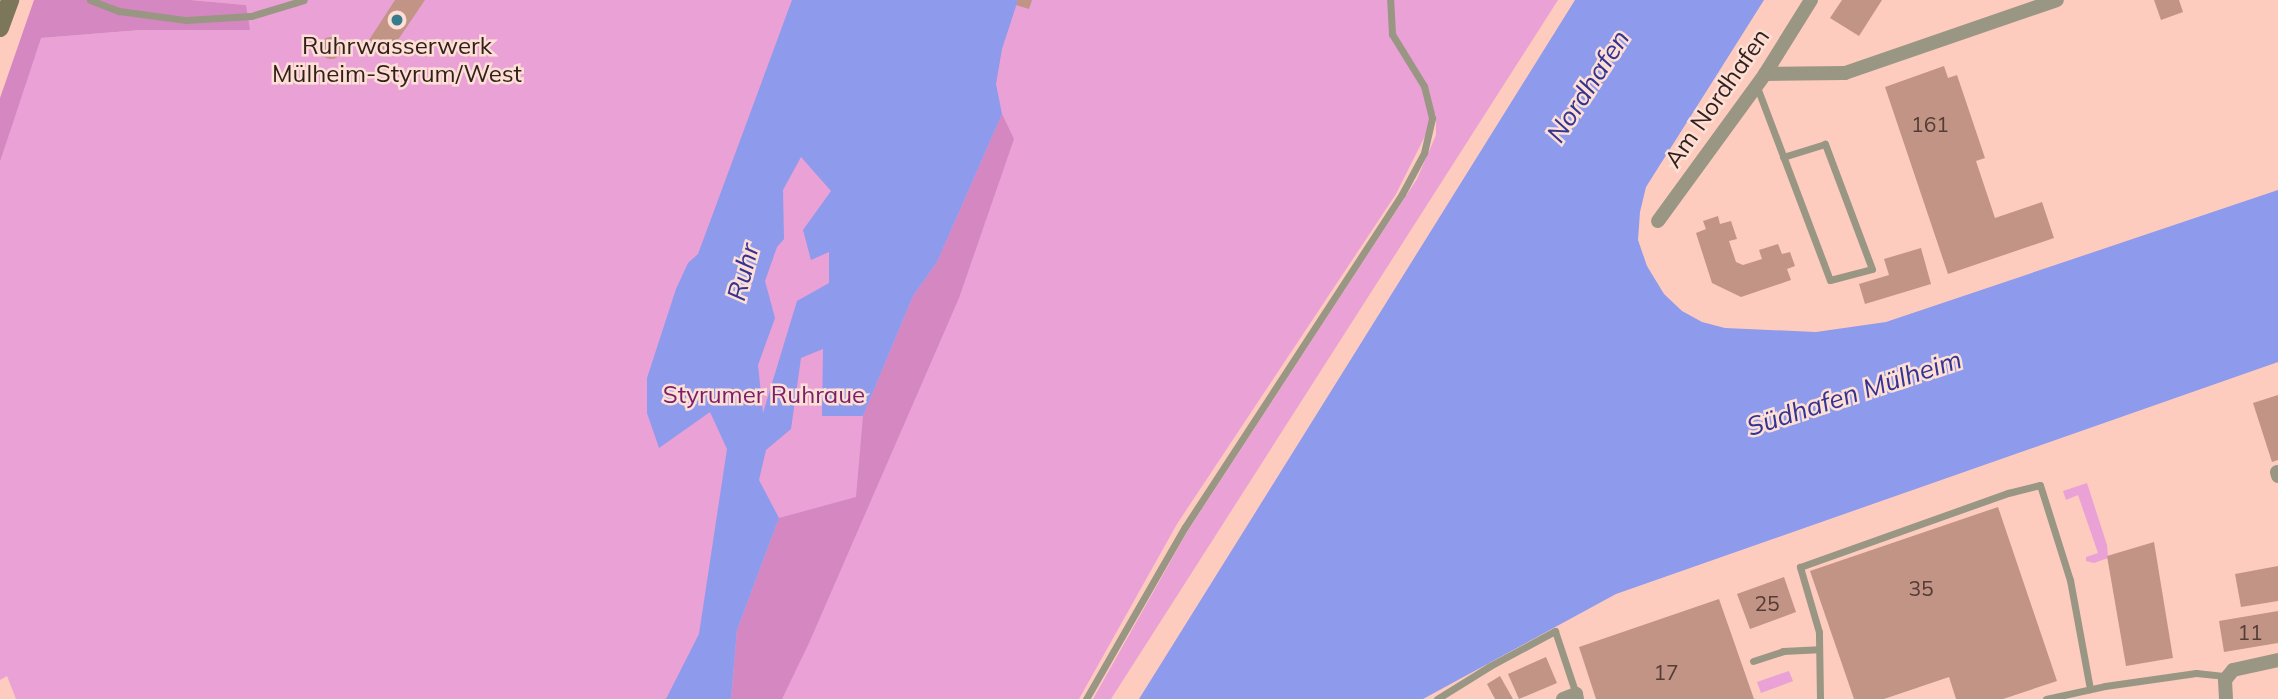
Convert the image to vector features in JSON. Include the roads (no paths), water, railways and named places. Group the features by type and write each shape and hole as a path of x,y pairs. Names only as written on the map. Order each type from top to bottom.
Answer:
{"main road":[{"path":"0,28 10,0"}],"street":[{"name":"Am Nordhafen","path":"1658,221 1765,74 1811,0"},
{"path":"1765,74 1844,74 2057,0"},
{"path":"2225,699 2226,676 2239,667 2278,660"}],"lane":[{"path":"90,0 119,10 187,20 251,16 304,0"},
{"path":"1086,699 1185,527 1394,205 1424,153 1432,118 1424,86 1392,34 1390,0"},
{"path":"1756,86 1783,157 1830,280 1872,269 1825,144 1783,157"},
{"path":"1820,699 1819,632 1800,567 2008,493 2040,485 2070,580 2090,689"},
{"path":"1437,699 1555,631 1572,697"},
{"path":"1753,662 1783,651 1818,649"},
{"path":"2046,699 2090,689 2196,673 2226,676"}],"water":[{"name":"Ruhr","path":"792,0 1018,0 1002,49 996,84 1002,114 937,262 913,296 863,416 822,416 823,349 801,358 791,429 766,450 759,480 779,518 737,630 731,699 666,699 699,634 727,449 710,412 659,448 647,413 647,378 676,289 688,263 698,254","holes":["801,157 831,191 803,230 811,260 829,252 829,283 797,301 763,413 758,365 775,318 765,281 777,247 784,239 783,190"]},
{"path":"1575,0 1764,0 1646,187 1640,212 1638,240 1647,266 1664,294 1682,311 1702,322 1725,328 1816,332 1886,322 2278,190 2278,362 1616,594 1423,699 1139,699"}],"place":[{"name":"Ruhrwasserwerk Mülheim-Styrum/West","path":"397,20"}],"water label":[{"name":"Nordhafen","path":"1588,86"},
{"name":"Südhafen Mülheim","path":"1854,393"}],"park label":[{"name":"Styrumer Ruhraue","path":"764,395"}]}
